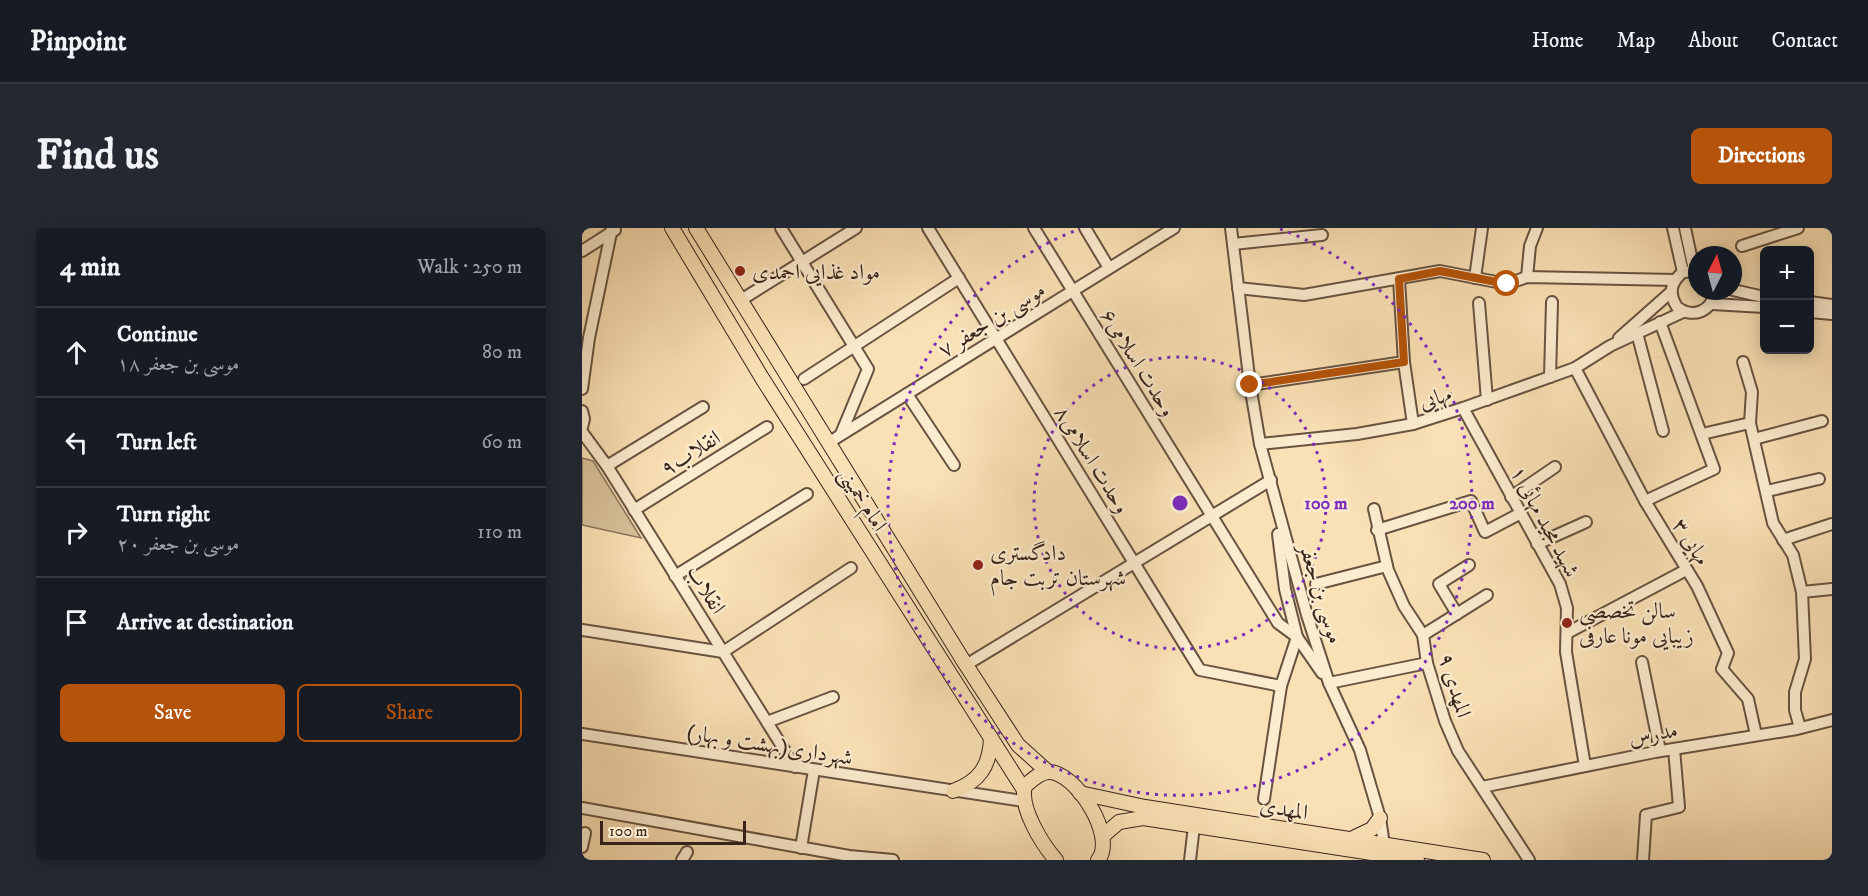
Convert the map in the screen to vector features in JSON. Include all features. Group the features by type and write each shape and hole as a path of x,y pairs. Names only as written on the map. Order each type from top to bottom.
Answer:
{"main road":[{"name":"امام خمینی","path":"672,228 762,378 991,738 1023,795 1028,815 1052,859"},
{"name":"امام خمینی","path":"696,228 966,665 1018,745 1048,772 1061,774 1080,793"},
{"path":"762,378 774,376 781,365"},
{"path":"782,409 787,397 800,397"},
{"path":"982,725 993,727 997,724 998,714"},
{"path":"953,791 978,778 991,753 991,738"},
{"path":"1023,795 1025,786 1048,772"},
{"path":"1080,793 1104,835 1105,847 1100,859"},
{"name":"المهدی","path":"1080,793 1145,807 1350,839 1385,853 1417,860"},
{"name":"المهدی","path":"1104,835 1119,822 1143,818 1385,853 1483,860"},
{"path":"1350,839 1372,830 1380,818"}],"street":[{"path":"780,228 868,369 841,435"},
{"path":"741,300 856,228"},
{"name":"وحدت اسلامی۸","path":"928,228 1200,670 1281,686"},
{"name":"وحدت اسلامی۶","path":"1034,228 1278,623 1297,637"},
{"path":"1085,228 1109,268"},
{"name":"موسی بن جعفر ۷","path":"828,443 1109,268 1156,233 1174,228"},
{"name":"موسی بن جعفر","path":"1231,228 1250,385 1260,444 1298,588 1329,683 1360,750 1380,818 1385,853"},
{"path":"1475,278 1482,228"},
{"path":"1527,277 1530,246 1537,228"},
{"path":"1673,228 1688,273"},
{"path":"1610,346 1671,292 1688,273 1685,228"},
{"path":"1742,246 1798,228"},
{"path":"582,251 614,229"},
{"path":"582,389 589,338 614,229"},
{"path":"1233,244 1322,236"},
{"path":"1238,288 1304,295 1440,271 1507,284 1527,277 1688,273"},
{"path":"804,379 959,278"},
{"path":"1399,279 1404,362 1413,424"},
{"path":"1671,292 1672,300 1683,312"},
{"path":"1742,292 1760,296"},
{"path":"1610,346 1683,312 1694,314 1704,311 1712,304 1713,300"},
{"path":"1550,377 1552,302"},
{"path":"1479,303 1487,400"},
{"path":"1814,303 1832,305"},
{"path":"1712,304 1760,307"},
{"path":"1814,312 1832,314"},
{"path":"1645,501 1714,469 1660,322"},
{"path":"1637,333 1663,431"},
{"path":"582,358 589,338"},
{"name":"مهایی","path":"1260,444 1357,434 1413,424 1575,368 1610,346"},
{"path":"1250,385 1404,362"},
{"path":"1743,362 1752,392 1750,423 1773,523 1792,555 1802,592 1805,659 1795,692 1795,710 1800,728"},
{"name":"مهایی ۳","path":"1575,368 1645,501 1697,586 1728,653 1722,669 1748,699 1756,735"},
{"path":"907,394 954,465"},
{"path":"607,466 703,406"},
{"name":"شهید مجید مهائی ۱","path":"1463,408 1560,584 1567,608 1566,652 1585,766"},
{"path":"582,411 584,418 582,427"},
{"path":"1754,439 1822,421"},
{"path":"1702,434 1750,423"},
{"name":"انقلاب۹","path":"634,510 767,427"},
{"name":"انقلاب","path":"582,432 607,466 795,767"},
{"path":"1511,497 1555,467"},
{"path":"1767,490 1819,478"},
{"path":"966,665 1271,480"},
{"name":"موسی بن جعفر","path":"1271,480 1285,589 1297,637 1329,683"},
{"path":"675,576 807,494"},
{"path":"1377,530 1471,501 1485,532 1521,513"},
{"name":"المهدی ۹","path":"1374,509 1387,566 1404,606 1423,635 1427,663 1445,721 1458,751 1529,860"},
{"path":"1538,544 1586,522"},
{"path":"1783,540 1832,524"},
{"path":"1457,614 1439,584 1469,565"},
{"path":"1316,584 1387,566"},
{"path":"582,630 723,652 851,568"},
{"path":"1566,633 1686,570"},
{"path":"1802,592 1832,589"},
{"path":"1423,635 1487,595"},
{"path":"1264,799 1281,686 1297,637"},
{"path":"1642,662 1660,751"},
{"path":"1329,683 1427,663"},
{"path":"767,722 833,698"},
{"name":"مدرس","path":"1482,787 1660,751 1800,728 1832,720"},
{"name":"شهرداری(بهشت و بهار)","path":"582,734 953,791 1023,795"},
{"path":"1644,860 1646,815 1679,807 1674,749"},
{"path":"801,848 814,770"},
{"path":"582,808 801,848 893,860"},
{"path":"1190,860 1194,826"},
{"path":"582,847 585,833"}],"shaded area":[{"path":"582,458 593,461 641,538 582,525"}],"place":[{"name":"مواد غذایی احمدی","path":"740,271"},
{"name":"دادگستری شهرستان تربت جام","path":"978,565"},
{"name":"سالن تخصصی زیبایی مونا عارفی","path":"1567,623"}],"route":[{"path":"1250,385 1404,362 1399,279 1440,271 1507,284"}]}
